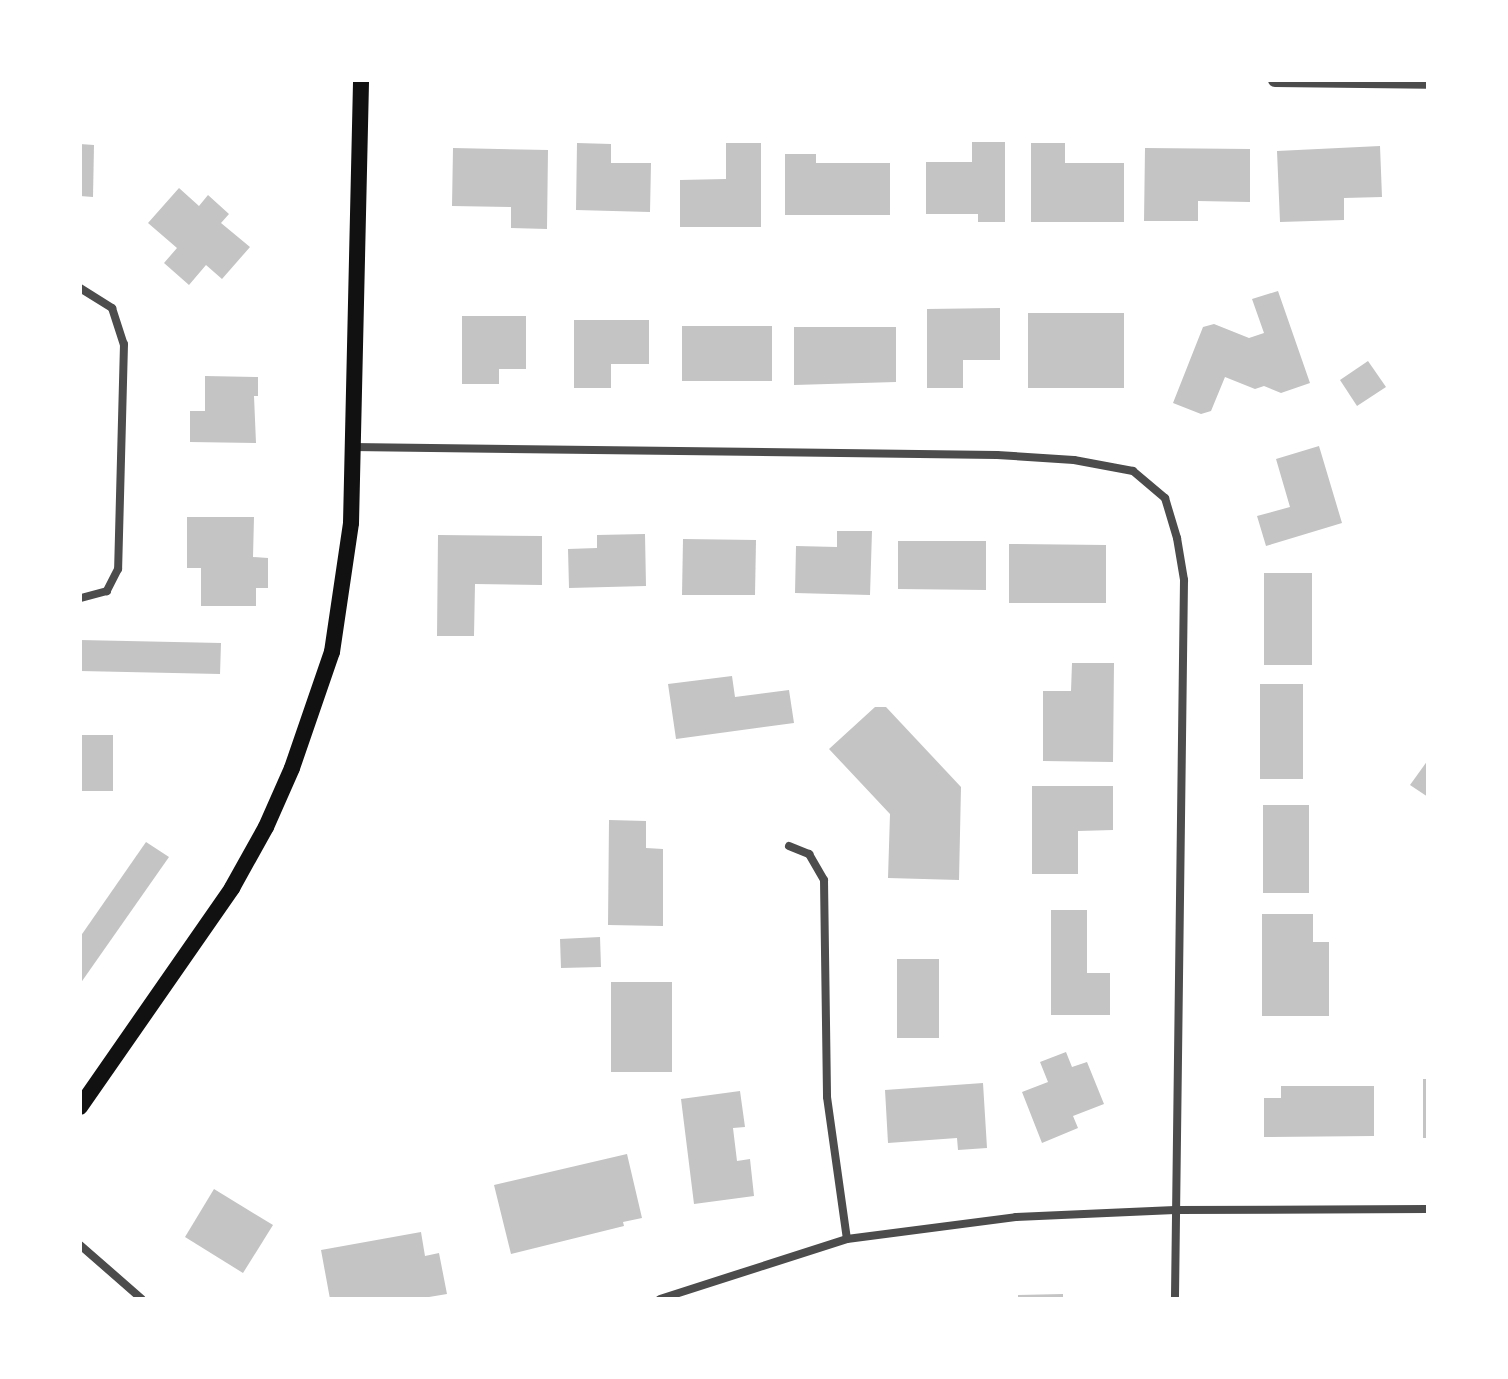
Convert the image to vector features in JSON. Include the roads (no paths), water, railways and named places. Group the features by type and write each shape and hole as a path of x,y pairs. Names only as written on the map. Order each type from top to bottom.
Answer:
{"main road":[{"path":"80,1107 232,888 266,827 292,768 332,652 351,523 361,80"}],"street":[{"path":"1275,80 1428,82"},
{"path":"80,288 112,308 124,344 118,569 107,591 80,598"},
{"path":"352,447 997,455 1074,460 1133,471 1165,498 1177,538 1184,580 1175,1299"},
{"path":"789,846 809,854 824,880 827,1097 847,1239"},
{"path":"660,1299 847,1239 1016,1217 1175,1210 1428,1209"},
{"path":"80,1245 142,1299"}]}
